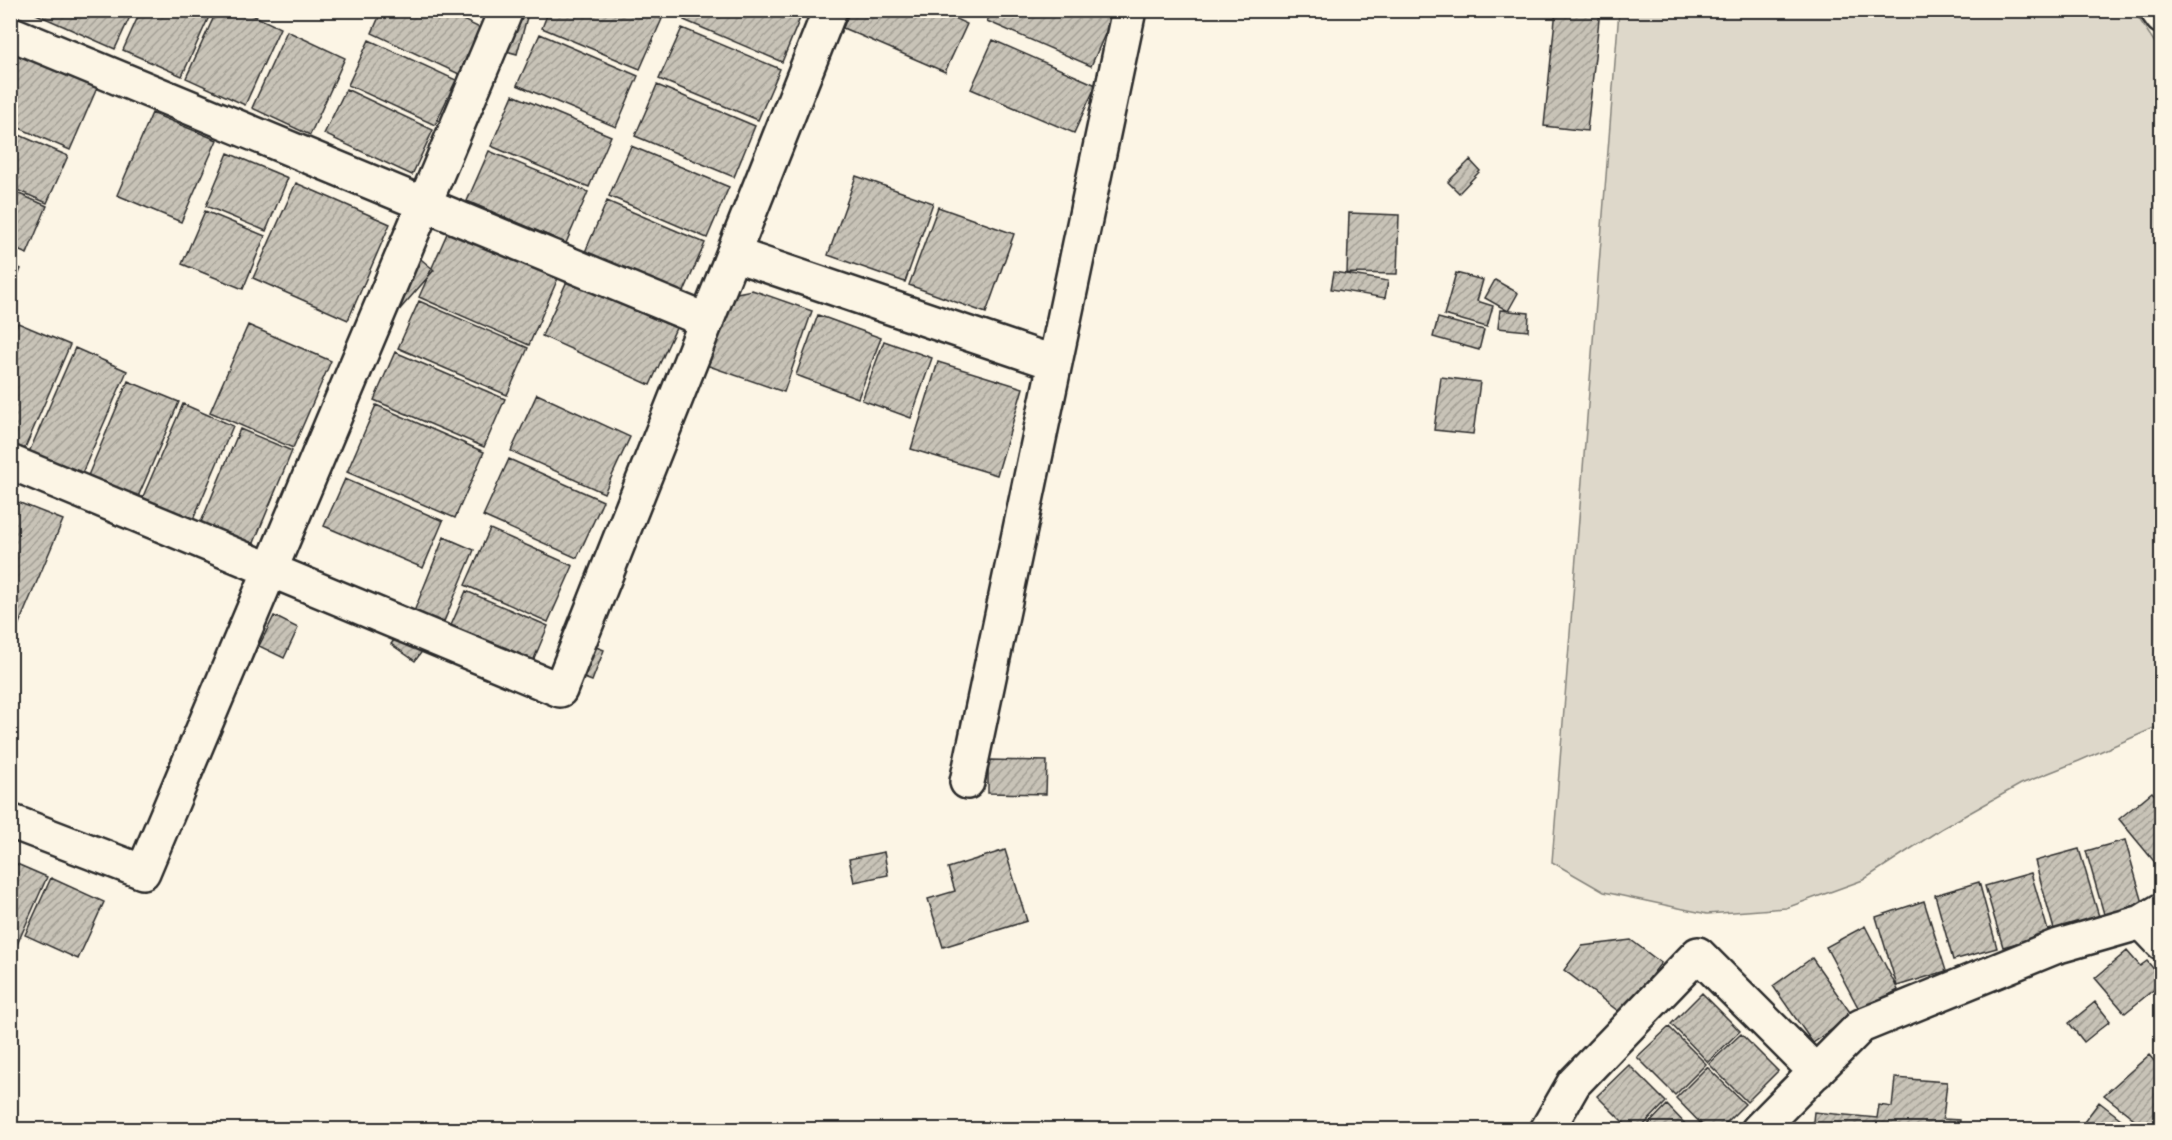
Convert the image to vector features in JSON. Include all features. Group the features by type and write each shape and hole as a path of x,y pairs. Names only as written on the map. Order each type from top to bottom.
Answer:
{"street":[{"path":"10,821 142,872 506,10"},
{"path":"10,462 560,690 830,10"},
{"path":"968,782 1129,10"},
{"path":"2157,10 2162,17"},
{"path":"10,33 707,321"},
{"path":"733,254 1055,363"},
{"path":"1758,1130 1861,1026 2055,947 2155,925"},
{"path":"1547,1130 1574,1083 1698,954 1816,1072"}],"shaded area":[{"path":"1619,11 2134,11 2161,52 2161,725 2021,784 1941,829 1863,880 1786,908 1707,914 1604,892 1552,862"}],"building":[{"path":"37,10 133,10 115,49 36,14"},
{"path":"141,10 212,10 182,76 123,50"},
{"path":"217,10 242,10 280,28 245,105 186,78"},
{"path":"382,10 442,10 480,28 459,74 372,33"},
{"path":"505,10 529,10 517,54 495,48"},
{"path":"549,10 642,10 662,19 640,69 542,28"},
{"path":"688,10 803,11 782,62 684,20"},
{"path":"850,10 936,10 967,24 945,72 843,28"},
{"path":"992,10 1095,10 1112,18 1091,66 987,21"},
{"path":"1556,10 1600,10 1587,131 1544,126"},
{"path":"682,28 780,69 758,120 659,79"},
{"path":"287,31 345,58 310,135 252,108"},
{"path":"540,34 638,76 616,127 517,85"},
{"path":"369,40 456,80 435,125 348,85"},
{"path":"993,40 1096,85 1074,133 971,89"},
{"path":"12,51 97,88 70,150 10,124"},
{"path":"657,85 755,126 734,177 635,136"},
{"path":"346,89 433,130 412,175 324,134"},
{"path":"513,95 611,136 589,187 491,146"},
{"path":"152,113 217,140 181,222 117,195"},
{"path":"10,131 68,156 47,203 10,187"},
{"path":"631,146 729,187 707,238 609,196"},
{"path":"489,151 588,192 566,243 467,201"},
{"path":"228,153 288,178 266,231 206,206"},
{"path":"1470,160 1480,171 1459,193 1448,182"},
{"path":"856,176 933,203 905,282 828,255"},
{"path":"296,183 390,224 348,320 253,278"},
{"path":"10,190 47,206 27,254 10,247"},
{"path":"607,201 705,243 683,294 585,252"},
{"path":"938,207 1014,234 986,313 909,285"},
{"path":"205,211 265,236 243,289 182,264"},
{"path":"1349,213 1399,215 1397,274 1347,273"},
{"path":"449,229 559,276 529,345 419,297"},
{"path":"410,250 434,270 395,315"},
{"path":"10,264 21,269 10,294"},
{"path":"1334,272 1388,281 1385,298 1331,289"},
{"path":"1456,273 1483,280 1477,301 1493,306 1487,327 1444,315"},
{"path":"568,279 676,328 650,385 542,336"},
{"path":"1495,280 1518,293 1508,311 1485,298"},
{"path":"752,290 812,311 784,392 706,365 727,304 737,293"},
{"path":"419,301 528,348 507,395 398,348"},
{"path":"1500,310 1529,313 1528,331 1498,328"},
{"path":"818,315 881,338 858,398 796,375"},
{"path":"1438,318 1484,330 1479,350 1433,337"},
{"path":"18,323 70,345 21,457 10,452 10,339"},
{"path":"248,325 331,361 293,448 210,412"},
{"path":"884,341 932,358 911,418 862,400"},
{"path":"75,348 127,371 78,482 26,459"},
{"path":"395,352 505,399 484,447 374,400"},
{"path":"938,362 1023,388 997,475 911,449"},
{"path":"1441,377 1480,382 1473,434 1434,430"},
{"path":"128,381 179,402 137,499 87,478"},
{"path":"537,394 630,437 604,493 511,451"},
{"path":"183,404 233,426 192,522 141,501"},
{"path":"376,405 484,452 455,518 347,472"},
{"path":"240,429 292,451 251,550 199,527"},
{"path":"509,459 603,501 577,558 483,516"},
{"path":"345,479 443,521 423,568 324,526"},
{"path":"10,499 63,520 10,645"},
{"path":"490,529 573,566 548,622 465,585"},
{"path":"444,537 474,550 440,631 411,619"},
{"path":"466,591 548,626 531,666 449,630"},
{"path":"414,613 437,631 415,661 391,644"},
{"path":"274,616 298,628 284,658 259,646"},
{"path":"580,641 604,650 592,681 568,672"},
{"path":"988,760 1047,761 1046,794 988,793"},
{"path":"2152,792 2162,803 2162,871 2119,819"},
{"path":"2125,840 2145,910 2106,921 2086,851"},
{"path":"2079,849 2100,920 2055,933 2035,861"},
{"path":"1005,850 1027,921 943,947 928,899 955,891 948,868"},
{"path":"884,852 888,875 854,882 849,859"},
{"path":"10,861 47,877 15,949 10,947"},
{"path":"2031,873 2049,934 2003,947 1985,886"},
{"path":"51,878 104,902 78,959 25,935"},
{"path":"1979,882 1997,948 1953,960 1935,895"},
{"path":"1924,901 1946,971 1897,986 1876,917"},
{"path":"1865,926 1898,990 1860,1011 1826,947"},
{"path":"1631,940 1661,963 1622,1014 1564,970 1582,946"},
{"path":"2127,951 2140,966 2147,961 2162,979 2162,983 2125,1013 2095,978"},
{"path":"1812,958 1852,1015 1813,1043 1773,986"},
{"path":"1702,993 1740,1031 1708,1062 1671,1024"},
{"path":"2095,1002 2110,1021 2084,1042 2069,1023"},
{"path":"1669,1027 1706,1064 1675,1095 1637,1057"},
{"path":"1741,1034 1778,1071 1747,1102 1709,1064"},
{"path":"2149,1055 2162,1070 2162,1130 2148,1130 2104,1095"},
{"path":"1629,1065 1666,1102 1639,1130 1631,1130 1597,1096"},
{"path":"1707,1067 1745,1104 1719,1130 1707,1130 1676,1098"},
{"path":"1895,1078 1947,1082 1943,1119 1960,1120 1959,1130 1812,1130 1814,1112 1877,1118 1879,1105 1892,1107"},
{"path":"2099,1102 2135,1130 2078,1130"},
{"path":"1667,1105 1691,1130 1643,1130"}]}
